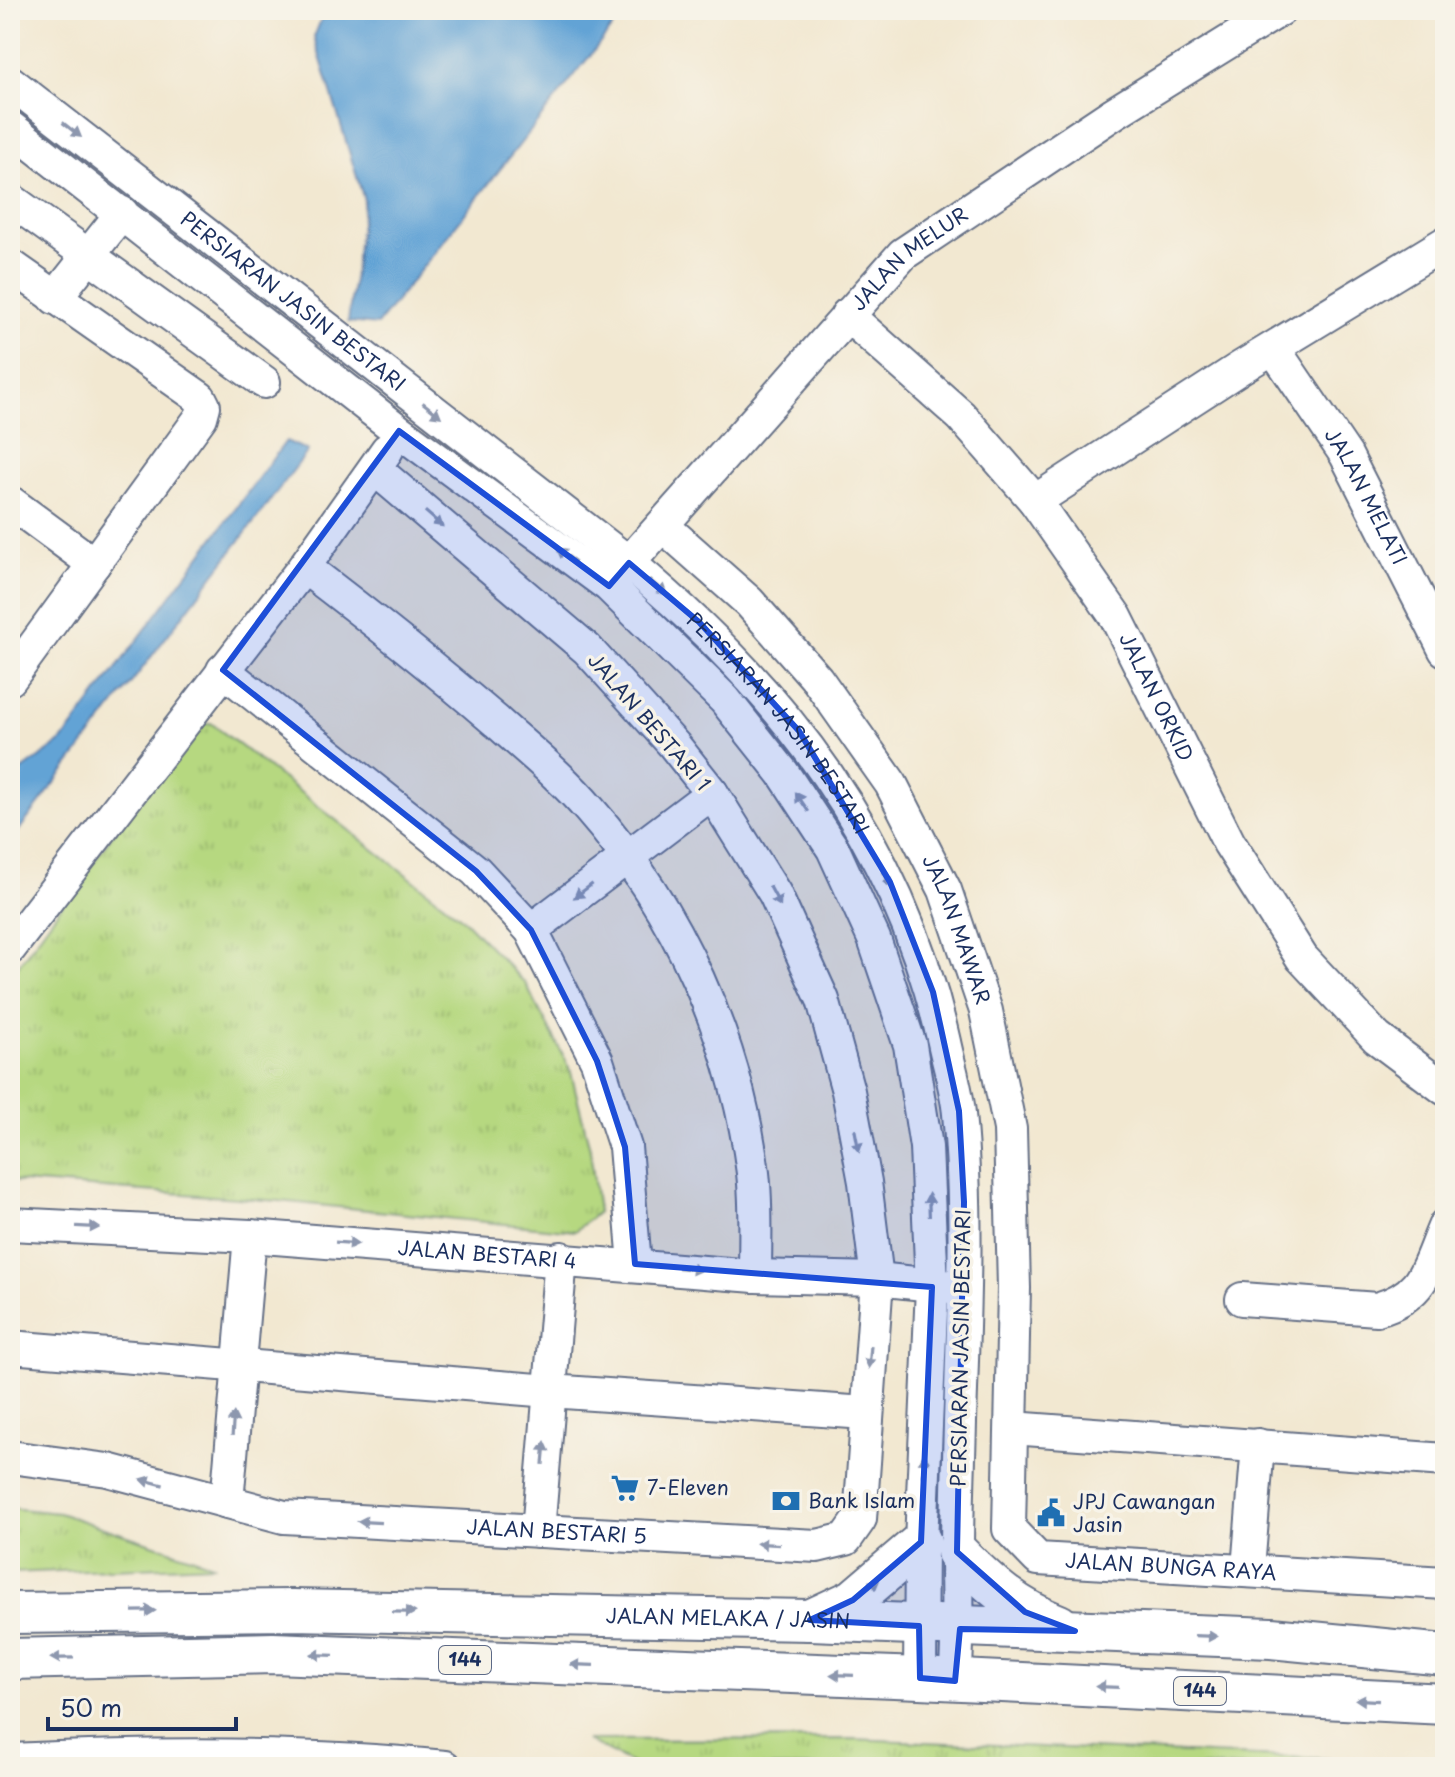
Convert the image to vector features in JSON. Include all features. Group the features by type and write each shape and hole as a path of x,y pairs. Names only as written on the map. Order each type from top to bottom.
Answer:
{"main road":[{"path":"810,1620 853,1600 939,1547 1025,1612 1075,1631"},
{"name":"JALAN MELAKA / JASIN","path":"10,1613 292,1610 810,1620 960,1629 1271,1638 1445,1655"},
{"name":"144","path":"10,1659 273,1653 937,1679 1445,1704"}],"street":[{"name":"JALAN MELUR","path":"619,574 903,254 1101,121 1280,10"},
{"name":"PERSIARAN JASIN BESTARI","path":"10,82 619,574 783,773 833,849 874,939 910,1045 926,1147 939,1547 960,1629 937,1679"},
{"name":"PERSIARAN JASIN BESTARI","path":"10,127 399,431 619,574 699,622 746,669 799,731 846,802 890,882 933,992 959,1111 964,1287 939,1547 919,1626 937,1679"},
{"path":"10,199 264,382"},
{"path":"55,298 122,213"},
{"path":"1035,501 1445,243"},
{"path":"10,265 200,398 204,406 201,417 10,679"},
{"name":"JALAN ORKID","path":"847,315 961,416 1035,501 1116,617 1229,843 1302,958 1377,1038 1445,1089"},
{"name":"JALAN MELATI","path":"1274,349 1346,455 1445,650"},
{"path":"10,948 304,567 399,431"},
{"name":"JALAN BESTARI 1","path":"375,469 587,649 674,745 712,793 775,894 823,1000 851,1106 877,1279"},
{"path":"10,502 94,564"},
{"name":"JALAN MAWAR","path":"663,526 749,602 817,679 891,784 945,890 986,1011 1010,1129 1012,1428"},
{"path":"304,567 427,660 545,764 590,809 676,933 724,1045 741,1105 753,1175 755,1276"},
{"path":"223,670 476,871 531,930 597,1061 625,1147 635,1264"},
{"path":"531,930 712,793"},
{"name":"JALAN BESTARI 4","path":"10,1224 250,1236 561,1258 755,1276 877,1279 932,1287 964,1287"},
{"path":"1242,1299 1377,1309 1398,1303 1416,1291 1445,1225"},
{"path":"227,1502 250,1236"},
{"path":"538,1531 561,1258"},
{"name":"JALAN BESTARI 5","path":"10,1457 108,1470 284,1517 817,1546 846,1539 860,1519 877,1279"},
{"path":"10,1347 866,1413"},
{"path":"1012,1428 1445,1460"},
{"name":"JALAN BUNGA RAYA","path":"1012,1428 1009,1529 1038,1559 1445,1583"},
{"path":"1248,1569 1258,1445"},
{"path":"10,1760 148,1753 377,1760 445,1767"}],"highlighted area":[{"path":"399,431 609,586 629,563 699,622 799,731 890,882 933,992 959,1111 964,1202 957,1552 1025,1612 1075,1631 960,1629 955,1681 920,1678 919,1626 810,1620 853,1600 921,1542 932,1287 635,1264 625,1147 597,1061 531,930 476,871 223,670"}],"green space":[{"path":"211,723 462,918 525,983 570,1068 590,1149 598,1212 575,1231 279,1201 10,1181 10,977 191,726"},
{"path":"10,1508 59,1513 215,1565 10,1573"},
{"path":"851,1739 1333,1759 1384,1767 639,1767 586,1740"}],"water":[{"path":"325,10 626,10 377,325 348,322 364,200 314,37"},
{"path":"286,441 308,451 10,842 10,779 62,741"}],"place":[{"name":"7-Eleven","path":"625,1488"},
{"name":"Bank Islam","path":"786,1501"},
{"name":"JPJ Cawangan Jasin","path":"1051,1513"}]}
